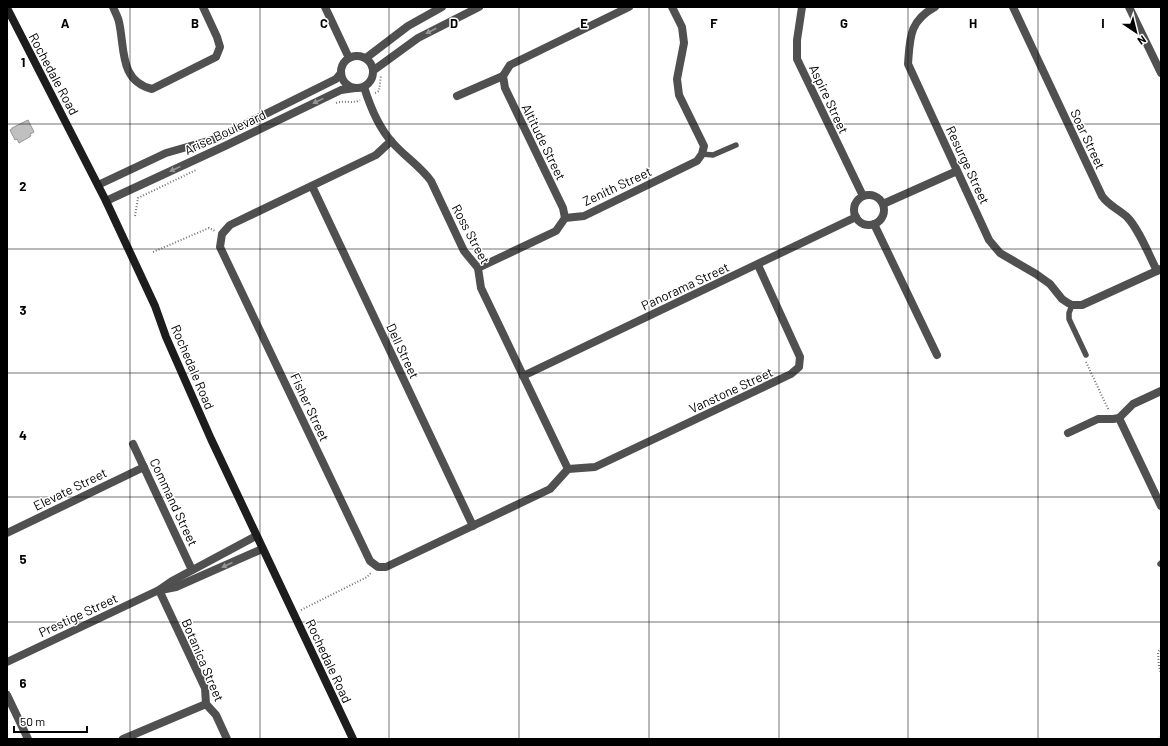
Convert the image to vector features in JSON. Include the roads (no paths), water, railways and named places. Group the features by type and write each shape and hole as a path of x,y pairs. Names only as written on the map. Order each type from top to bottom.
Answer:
{"main road":[{"name":"Rochedale Road","path":"7,8 106,201 155,306 166,337 211,439 353,739"}],"street":[{"path":"113,7 119,21 124,57 127,67 135,81 152,89 216,57 220,47 203,7"},
{"path":"325,7 349,58"},
{"path":"366,58 408,26 442,7"},
{"path":"374,70 366,58 358,56 349,58 343,64 341,73 345,83 355,88 364,87 371,80 374,70 418,38 479,7"},
{"path":"457,96 503,76 510,65 629,7"},
{"path":"672,7 682,27 684,43 677,79 679,95 704,146 702,154"},
{"name":"Aspire Street","path":"802,7 797,40 797,59 863,196"},
{"name":"Resurge Street","path":"935,7 927,11 916,23 910,40 908,64 989,240 1005,257 1036,274 1050,284 1062,299 1072,305"},
{"name":"Soar Street","path":"1013,7 1102,196 1109,204 1126,216 1132,223 1159,270"},
{"path":"1129,7 1161,73"},
{"name":"Arise Boulevard","path":"98,186 166,153 215,140 336,79 341,73"},
{"name":"Altitude Street","path":"503,76 505,88 563,208 565,218"},
{"name":"Ross Street","path":"364,87 376,116 391,141 425,173 431,181 464,251 478,268 481,288 568,469"},
{"name":"Arise Boulevard","path":"106,201 341,90 355,88"},
{"path":"312,186 376,155 391,141"},
{"name":"Zenith Street","path":"565,218 584,216 697,161 702,154"},
{"path":"883,204 957,170"},
{"name":"Fisher Street","path":"312,186 230,225 222,234 220,247 370,560 378,567 386,567 473,526"},
{"name":"Dell Street","path":"312,186 473,526"},
{"path":"863,196 875,196 880,199 883,204 883,216 874,224 864,224 856,217 854,207 863,196"},
{"name":"Panorama Street","path":"523,376 856,217"},
{"path":"478,268 556,230 565,218"},
{"path":"874,224 938,355"},
{"name":"Vanstone Street","path":"568,469 595,467 791,374 799,367 800,357 758,265"},
{"path":"1072,305 1082,305 1159,270"},
{"path":"1068,433 1098,419 1116,418 1133,404 1161,391"},
{"path":"1116,418 1161,506"},
{"name":"Command Street","path":"133,444 192,570"},
{"name":"Elevate Street","path":"7,533 144,467"},
{"path":"473,526 550,489 568,469"},
{"name":"Prestige Street","path":"7,662 159,590 172,581 256,536"},
{"name":"Prestige Street","path":"159,590 176,587 262,549"},
{"name":"Botanica Street","path":"159,590 204,688 206,704 216,715 227,739"},
{"path":"7,695 28,739"},
{"path":"124,739 206,704"}],"lane":[{"path":"702,154 713,155 736,146"},
{"path":"1072,305 1069,313 1069,319 1086,355"}]}
